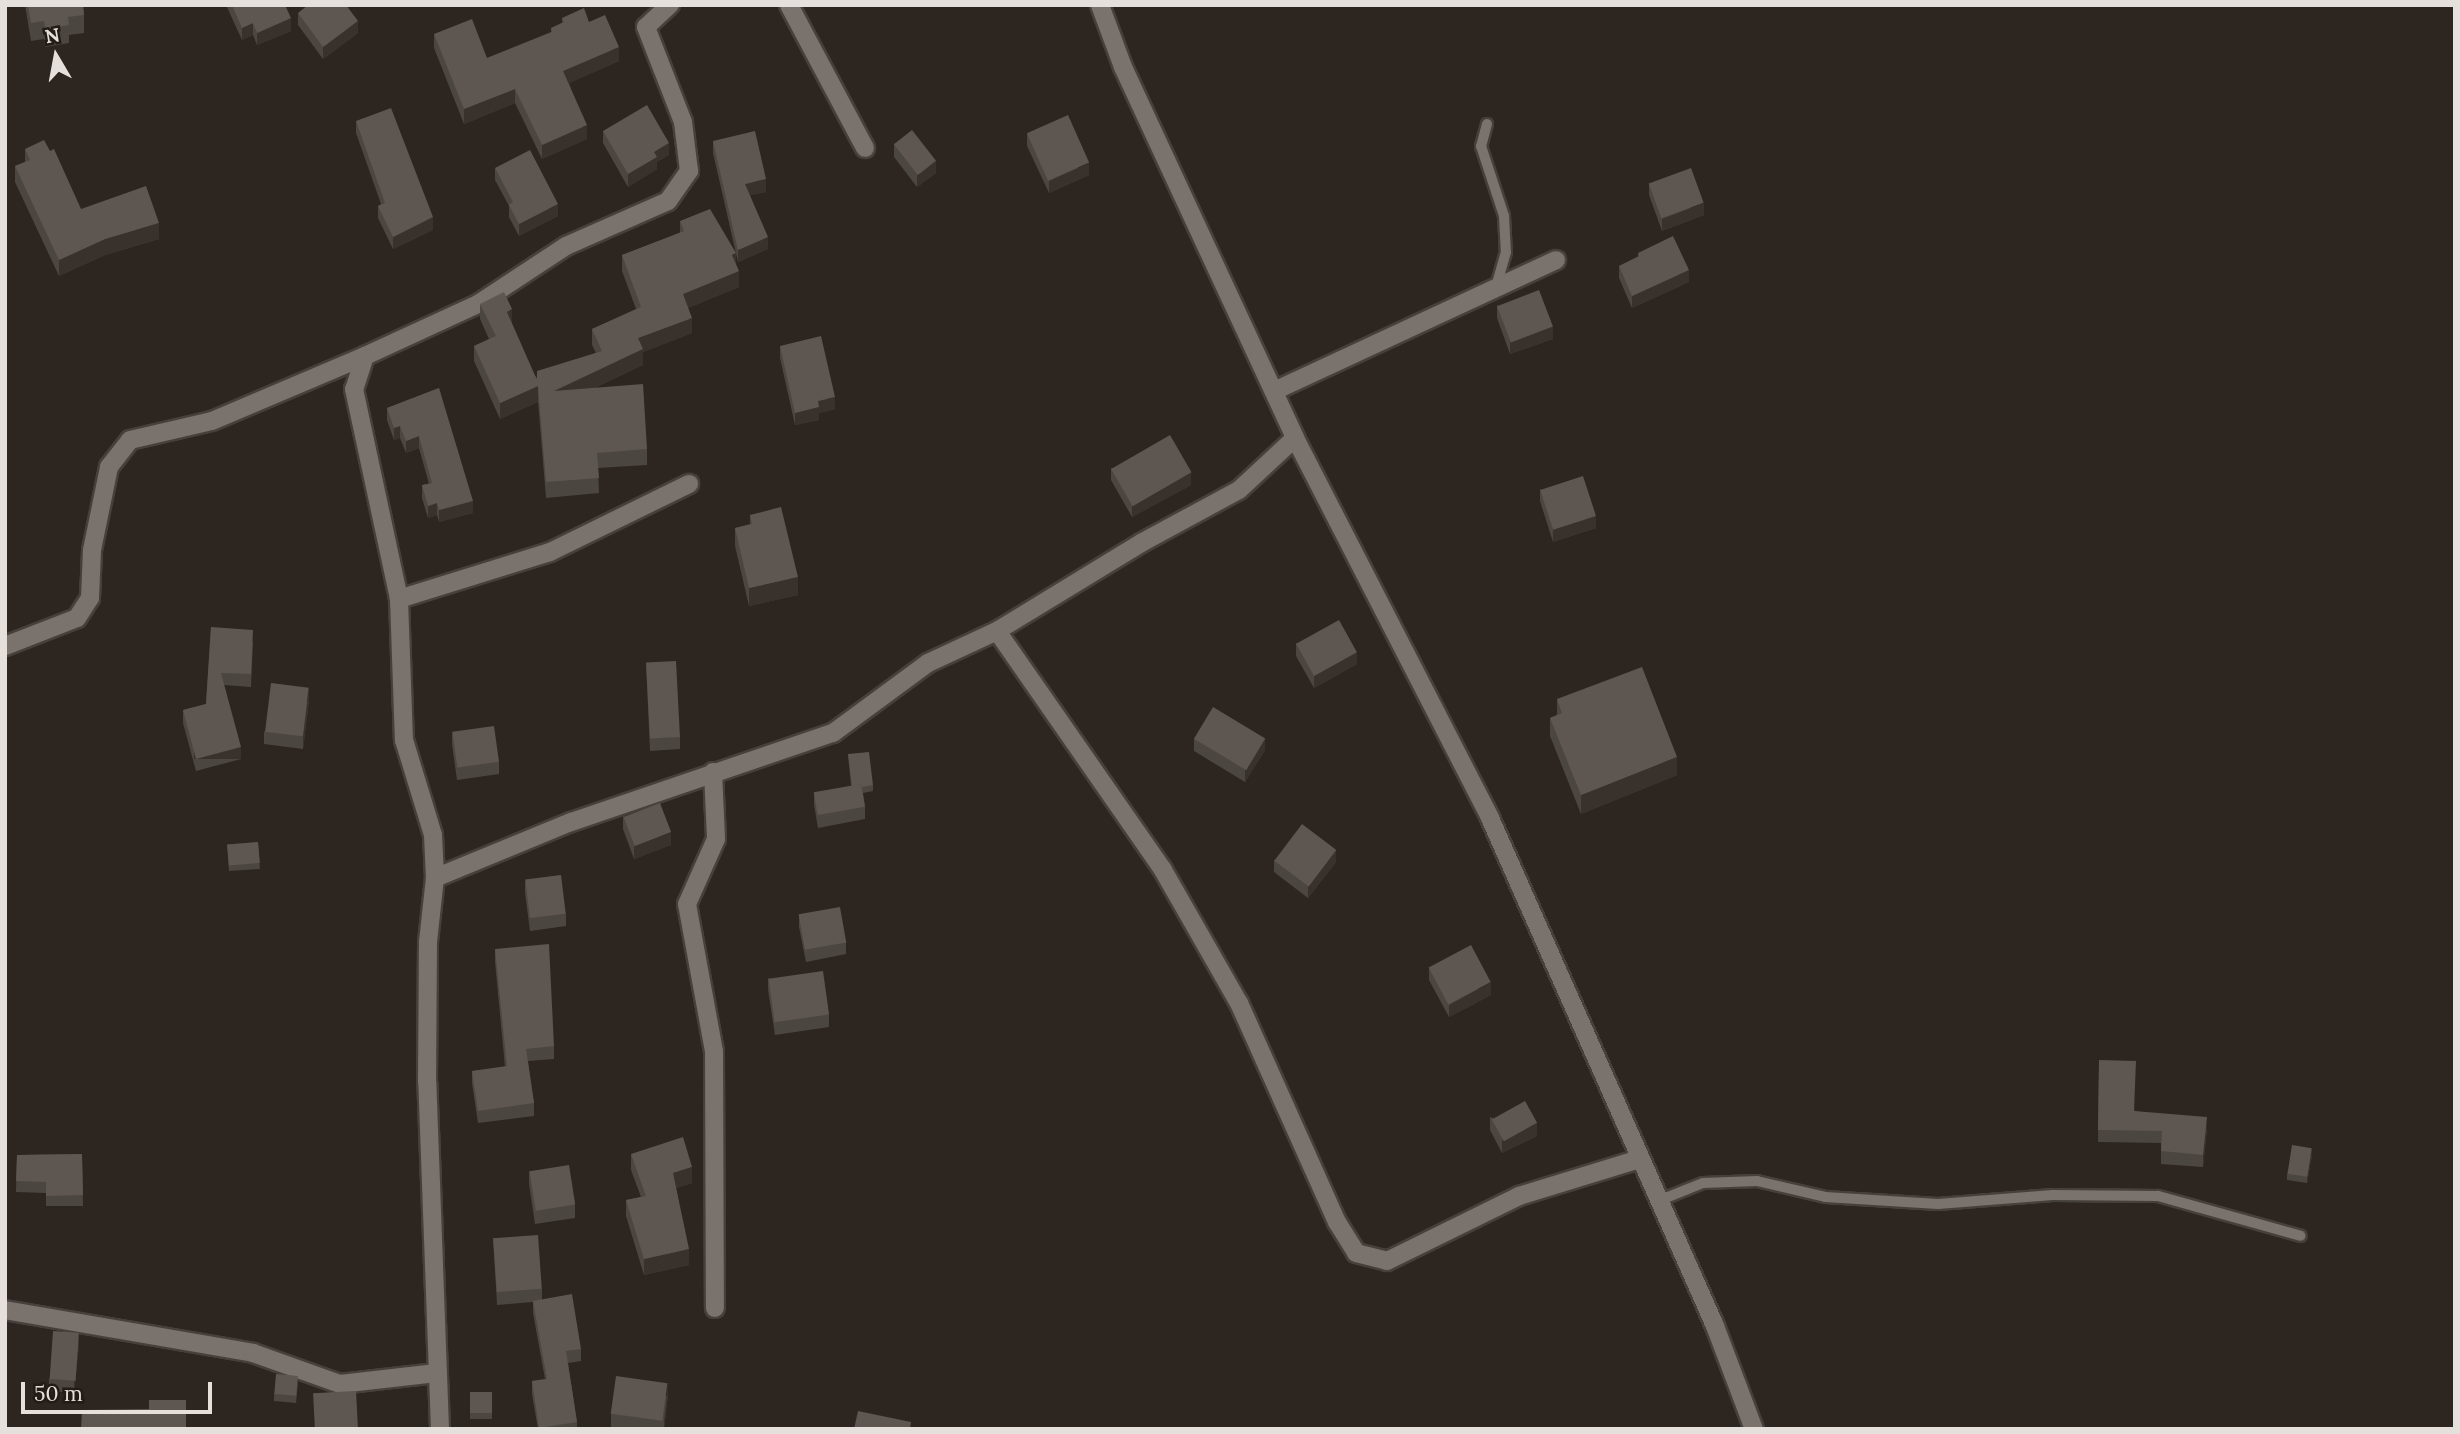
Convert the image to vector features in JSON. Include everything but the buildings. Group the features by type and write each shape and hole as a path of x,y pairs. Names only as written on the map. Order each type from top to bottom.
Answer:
{"street":[{"path":"5,646 77,618 90,598 92,550 109,467 130,440 212,421 365,356 478,304 566,246 668,201 689,171 683,122 646,27 670,5"},
{"path":"789,5 865,148"},
{"path":"1100,5 1123,67 1295,438 1490,818 1715,1326 1754,1429"},
{"path":"1274,391 1497,284 1556,260"},
{"path":"365,356 354,389 399,599 404,740 433,835 435,878 428,942 427,1083 440,1429"},
{"path":"435,878 570,822 833,733 928,663 997,631 1141,543 1239,490 1295,438"},
{"path":"399,599 550,552 690,484"},
{"path":"997,631 1177,894 1239,1003 1337,1222 1356,1253 1387,1261 1519,1196 1639,1159"},
{"path":"713,772 716,839 688,904 713,1051 715,1308"},
{"path":"5,1310 253,1353 340,1384 436,1373"}],"lane":[{"path":"1488,124 1481,146 1504,216 1506,253 1497,284"},
{"path":"1658,1201 1703,1183 1757,1181 1825,1197 1938,1204 2053,1195 2158,1196 2301,1236"}]}
